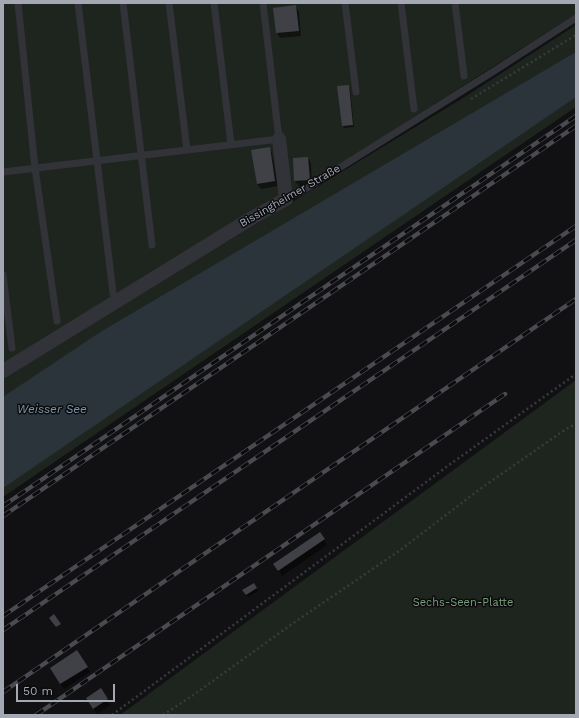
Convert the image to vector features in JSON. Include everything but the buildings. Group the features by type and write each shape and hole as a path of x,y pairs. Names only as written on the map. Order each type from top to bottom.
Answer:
{"street":[{"path":"279,139 286,199"},
{"name":"Bissingheimer Straße","path":"3,371 252,218 286,199"}],"lane":[{"path":"18,3 35,168 57,321"},
{"path":"78,3 113,293"},
{"path":"123,3 152,245"},
{"path":"169,3 187,150"},
{"path":"214,3 231,144"},
{"path":"3,172 279,139 263,3"},
{"path":"345,3 356,92"},
{"path":"401,3 414,109"},
{"path":"455,3 464,76"},
{"name":"Bissingheimer Straße","path":"286,199 304,190 576,18"},
{"path":"3,275 12,348"}],"path":[{"path":"112,715 442,470 576,374"},
{"path":"163,715 399,551 480,489 566,429 576,424"}],"green space":[{"path":"3,3 576,3 576,14 302,188 264,204 3,365"},
{"name":"Weisser See","path":"576,25 576,107 3,497 3,378 463,98"},
{"name":"Sechs-Seen-Platte","path":"576,380 576,715 120,715"}],"water":[{"name":"Weisser See","path":"576,52 576,97 3,488 3,397 102,331"}],"railway":[{"path":"3,506 576,116"},
{"path":"3,516 576,126"},
{"path":"3,616 576,226"},
{"path":"3,630 576,240"},
{"path":"3,692 576,299"},
{"path":"36,715 505,394"}]}
